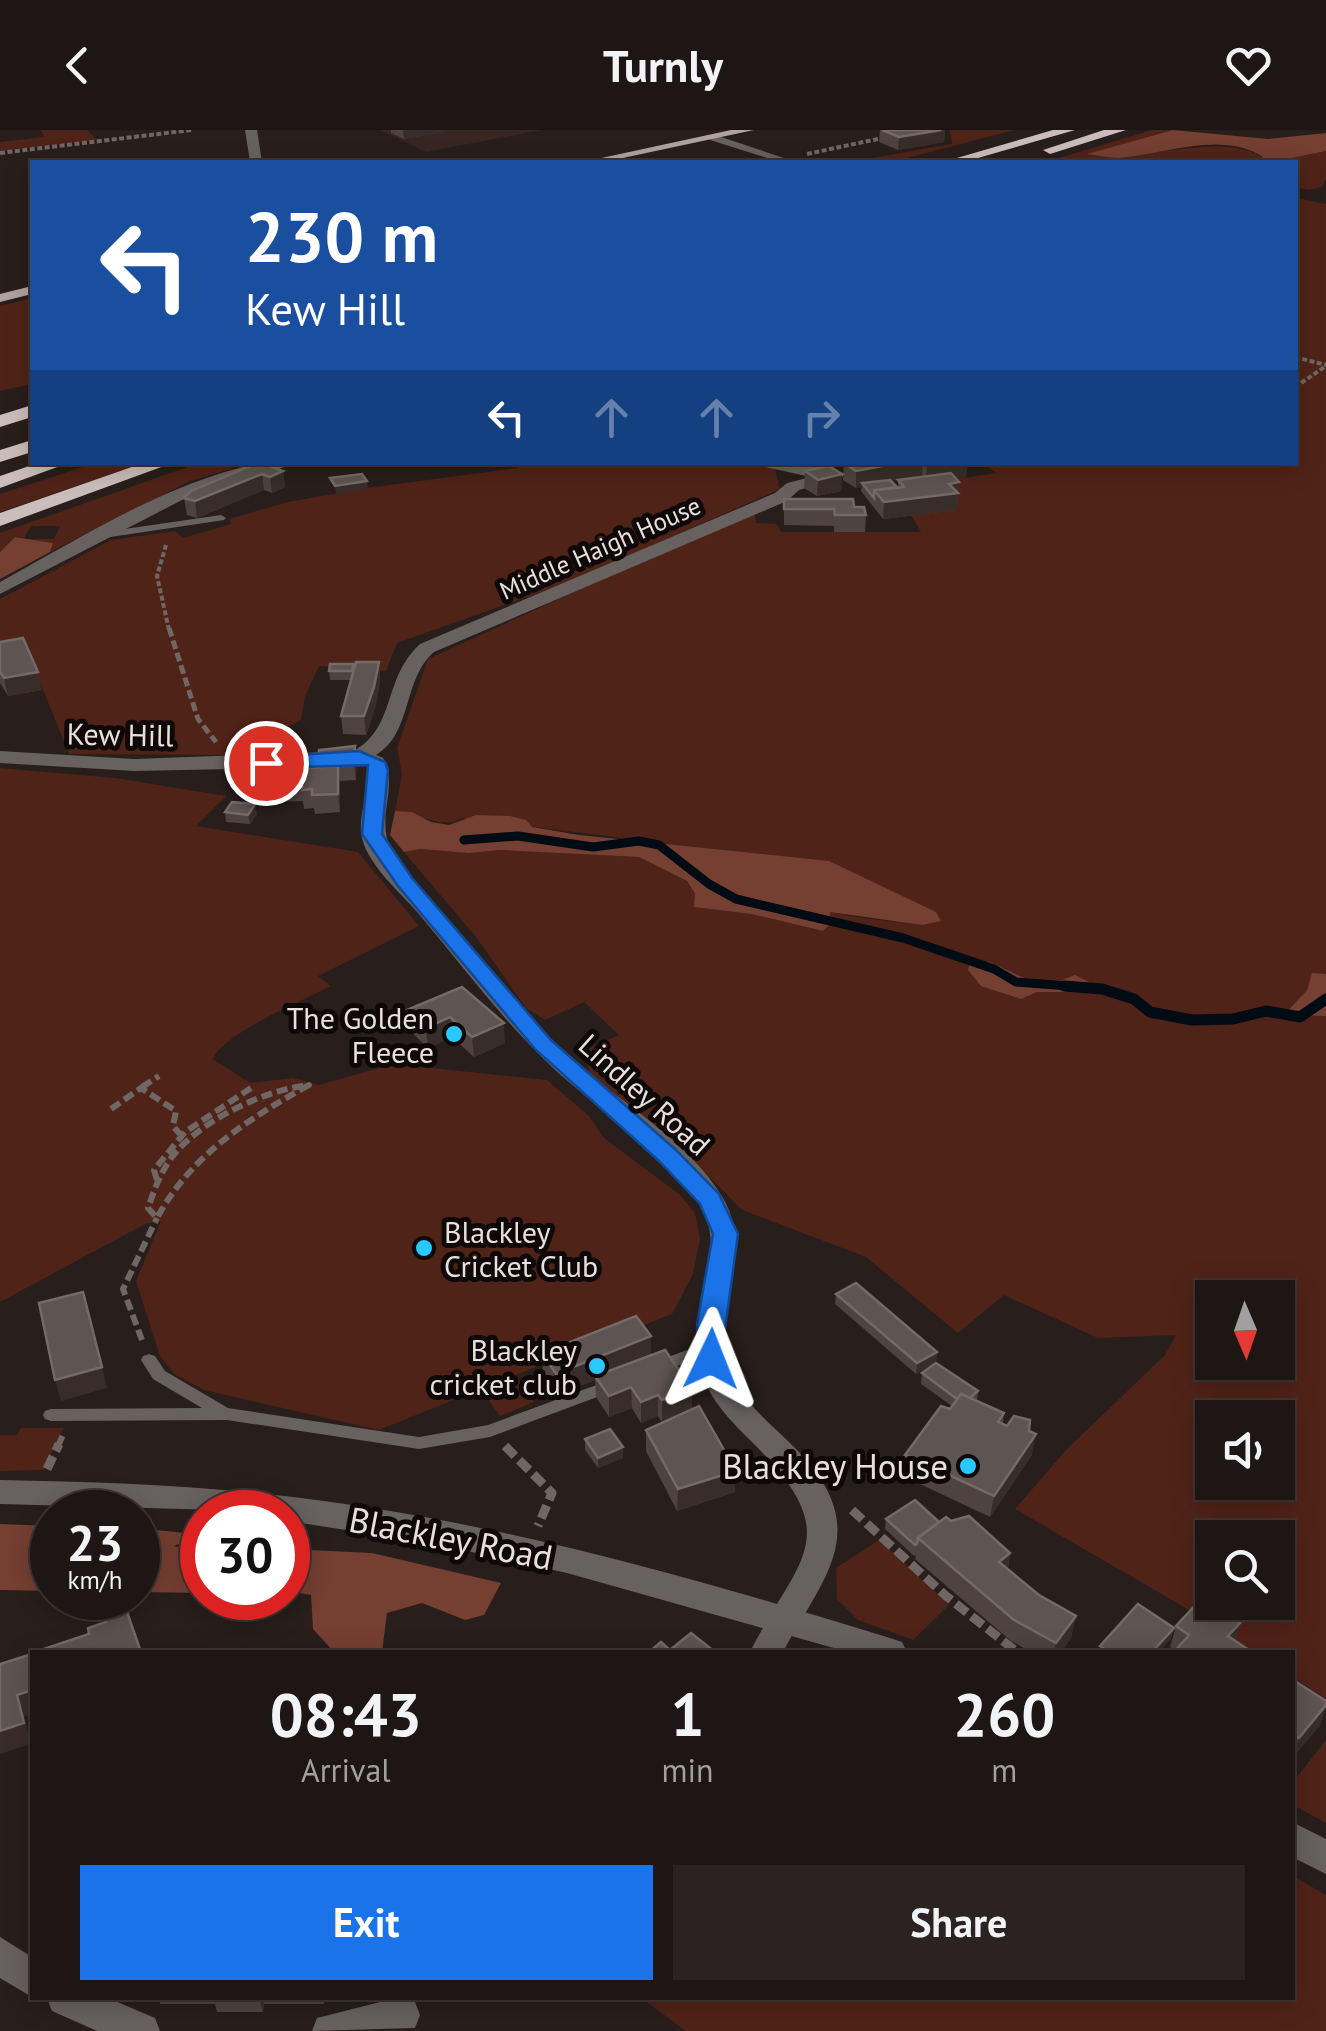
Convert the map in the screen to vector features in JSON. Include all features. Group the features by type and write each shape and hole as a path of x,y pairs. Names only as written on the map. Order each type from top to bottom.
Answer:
{"highway":[{"path":"957,160 1068,130"},
{"path":"1015,160 1119,130"},
{"path":"0,421 30,412"},
{"path":"0,456 30,447"},
{"path":"0,482 53,465"},
{"path":"0,520 157,465"}],"main road":[{"path":"598,160 748,130"},
{"path":"0,298 30,290"}],"street":[{"path":"251,130 256,160"},
{"path":"710,137 783,160"},
{"path":"0,589 214,480 279,465"},
{"name":"Middle Haigh House","path":"359,757 376,750 387,737 406,668 427,648 781,497 794,486 843,473 776,465"},
{"name":"Kew Hill","path":"0,757 124,765 359,757"},
{"name":"Lindley Road","path":"359,757 376,762 379,770 372,820 374,840 405,882 543,1044 668,1156 720,1213 725,1234 709,1348"},
{"path":"709,1348 729,1397 810,1488 823,1515 823,1540 810,1576 767,1650"},
{"name":"Blackley Road","path":"0,1492 155,1497 368,1520 510,1546 785,1619 884,1650"},
{"path":"1295,1840 1326,1858"},
{"path":"0,1954 30,1977"},
{"path":"71,2000 141,2031"},
{"path":"331,2031 403,2015"}],"lane":[{"path":"104,535 221,518"},
{"path":"51,1415 227,1414 418,1444 490,1430 709,1348"},
{"path":"149,1360 169,1382 227,1414"}],"path":[{"path":"93,130 104,140"},
{"path":"0,152 192,130"},
{"path":"790,160 901,134"},
{"path":"1298,359 1326,365"},
{"path":"1298,385 1326,365"},
{"path":"165,529 171,538 162,552 157,576 170,634 198,719 219,746 233,755 235,764"},
{"path":"112,1108 159,1076"},
{"path":"149,1360 124,1289 158,1219 190,1168 251,1116 309,1085 294,1084 266,1094 181,1147 158,1181 148,1208 158,1219"},
{"path":"141,1088 176,1111 174,1126 180,1134"},
{"path":"158,1181 154,1170 180,1134 251,1088"},
{"path":"50,1464 66,1428"},
{"path":"490,1430 552,1493 540,1520"},
{"path":"810,1488 822,1485 946,1596 1014,1650"}],"shaded area":[{"path":"41,130 87,130 97,140 0,151 0,142 44,137"},
{"path":"380,130 542,130 426,152"},
{"path":"950,130 1014,130 900,160 860,160 952,144"},
{"path":"1152,130 1173,130 1090,154 1111,156 1226,147 1264,158 1257,160 1053,160"},
{"path":"1173,130 1268,139 1326,133 1326,151 1282,160 1255,160 1263,157 1229,145 1192,146 1118,158 1087,154"},
{"path":"1326,151 1326,179 1322,187 1298,188 1298,160 1282,160"},
{"path":"1298,199 1326,204 1326,974 1312,974 1307,990 1285,1014 1326,1016 1326,1699 1295,1678 1295,1650 1251,1650 1204,1620 1295,1620 1295,1520 1195,1520 1195,1614 1015,1509 1067,1449 1165,1355 1176,1335 1098,1338 1004,1295 958,1333 866,1257 742,1210 687,1154 590,1075 588,1065 578,1053 619,1035 584,1002 545,1020 526,1008 476,937 404,852 500,850 639,857 687,881 695,894 695,907 751,914 823,931 829,911 922,925 615,837 463,818 445,823 395,811 402,774 397,748 428,659 742,515 755,515 756,523 777,524 781,532 921,532 911,515 942,481 997,473 984,465 1298,465"},
{"path":"30,298 30,384 0,391 0,306"},
{"path":"89,465 137,465 0,512 0,494"},
{"path":"193,465 243,465 188,482 50,552 52,543 30,539 54,539 60,526 31,526 24,538 15,537 0,552 0,533"},
{"path":"748,465 775,468 780,489 567,583 397,643 386,671 319,666 305,696 301,720 288,727 290,748 233,755 69,754 29,655 0,660 0,599 111,540 175,531 183,538 231,524 229,519 288,502 517,468"},
{"path":"15,537 53,543 50,552 0,579 0,552"},
{"path":"0,768 115,778 226,796 196,826 358,852 419,926 318,976 331,986 247,1029 231,1039 213,1059 250,1083 293,1078 319,1085 393,1064 547,1080 589,1116 604,1138 679,1194 695,1213 700,1239 693,1274 672,1314 516,1375 534,1402 500,1416 481,1389 379,1430 204,1390 174,1374 160,1356 136,1281 161,1221 145,1224 0,1302"},
{"path":"395,811 412,812 431,822 449,825 476,815 510,816 526,820 532,827 579,835 829,861 936,912 941,921 922,925 830,912 831,923 823,931 751,914 694,907 695,894 687,881 639,857 500,850 404,852 390,835"},
{"path":"970,961 990,962 1043,987 1075,975 1108,992 1037,992 1021,999 981,986 968,970"},
{"path":"1312,973 1326,974 1326,1016 1284,1015 1307,990"},
{"path":"21,1428 63,1428 44,1470 0,1471 0,1435 17,1435"},
{"path":"0,1524 30,1525 30,1591 0,1590"},
{"path":"160,1530 180,1533 180,1544 174,1546 180,1548 180,1593 160,1592"},
{"path":"879,1540 949,1605 913,1640 858,1620 837,1599 836,1568"},
{"path":"310,1550 372,1553 501,1583 484,1615 465,1620 422,1603 387,1613 382,1650 332,1650 313,1629"},
{"path":"1326,1740 1326,1823 1295,1806 1295,1779"},
{"path":"1295,1877 1326,1895 1326,2031 686,2031 644,2000 1295,2000"}],"building":[{"path":"882,130 941,130 899,137"},
{"path":"253,465 283,471 270,477 262,474 195,501 184,498 191,491"},
{"path":"847,465 887,465 856,471"},
{"path":"829,466 842,474 818,480 805,471"},
{"path":"951,473 959,482 949,484 958,493 884,502 874,490 904,487 898,480"},
{"path":"362,474 367,481 335,486 330,478"},
{"path":"890,480 897,487 874,490 874,498 862,483"},
{"path":"784,499 853,499 854,507 864,507 866,515 835,515 834,509 784,509"},
{"path":"23,638 38,672 4,678 0,672 0,642"},
{"path":"356,662 379,662 374,687 364,716 341,716"},
{"path":"330,664 353,664 352,671 329,671"},
{"path":"355,746 354,762 326,763 326,755 319,756 319,750"},
{"path":"338,766 338,794 312,795 312,789 302,790 302,782 274,784 252,779 259,772 272,774 272,770"},
{"path":"232,802 255,804 248,815 225,812"},
{"path":"462,987 504,1023 472,1037 450,1017 426,1028 407,1010"},
{"path":"856,1283 937,1352 917,1363 836,1294"},
{"path":"83,1292 102,1367 55,1380 39,1303"},
{"path":"636,1316 651,1336 556,1374 542,1353"},
{"path":"665,1350 692,1389 662,1400 658,1395 641,1402 631,1387 609,1396 595,1376"},
{"path":"936,1363 978,1391 970,1398 961,1394 957,1399 922,1373"},
{"name":"Blackley House","path":"961,1394 1004,1413 998,1422 1007,1426 1014,1416 1030,1420 1029,1431 1036,1434 994,1496 905,1455 941,1406 950,1409"},
{"path":"699,1406 736,1471 678,1489 646,1430"},
{"path":"610,1429 623,1447 598,1458 585,1439"},
{"path":"915,1500 939,1522 915,1545 886,1519"},
{"path":"969,1516 1010,1553 999,1562 1039,1595 1076,1616 1056,1643 1014,1620 918,1538 946,1517 951,1521"},
{"path":"1138,1604 1174,1628 1154,1650 1106,1650 1100,1646"},
{"path":"1195,1606 1195,1620 1240,1623 1228,1636 1249,1650 1176,1650 1189,1635 1176,1626"},
{"path":"130,1620 140,1650 41,1650 89,1634 88,1628"},
{"path":"691,1633 712,1650 670,1650"},
{"path":"661,1642 670,1650 651,1650"},
{"path":"30,1655 30,1691 17,1695 24,1723 0,1731 0,1664"},
{"path":"1295,1681 1326,1701 1299,1738 1295,1736"}],"waterway":[{"path":"464,840 518,836 593,847 639,841 659,845 709,884 736,899 903,938 994,969 1016,982 1095,988"},
{"path":"1064,986 1102,989 1134,999 1150,1012 1192,1020 1233,1019 1266,1011 1300,1017 1326,999"}],"place":[{"name":"The Golden Fleece","path":"454,1034"},
{"name":"Blackley Cricket Club","path":"424,1248"},
{"name":"Blackley cricket club","path":"597,1366"},
{"name":"Blackley House","path":"968,1466"}],"route":[{"path":"266,763 359,757 376,762 379,770 372,834 405,882 522,1023 711,1200 724,1222 725,1234 710,1324 711,1359"}]}
